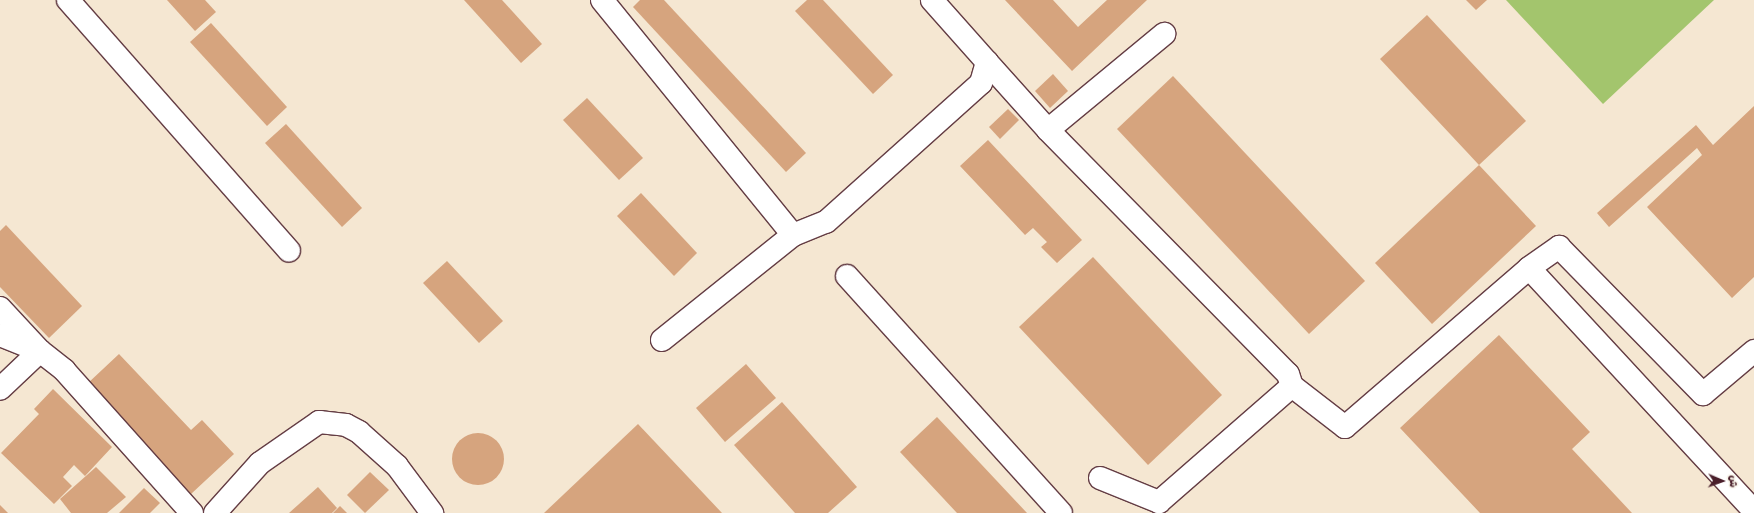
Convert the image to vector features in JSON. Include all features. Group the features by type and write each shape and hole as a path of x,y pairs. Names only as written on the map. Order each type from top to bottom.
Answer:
{"street":[{"path":"68,0 289,251"},
{"path":"602,0 793,235"},
{"path":"932,0 1048,130 1288,374 1292,386 1345,427 1529,268 1559,246 1703,394 1753,355"},
{"path":"1048,130 1164,34"},
{"path":"662,340 793,235 826,222 981,83 987,62"},
{"path":"1529,268 1754,511"},
{"path":"847,276 1062,513"},
{"path":"0,308 40,351 64,370 192,513"},
{"path":"0,336 40,351"},
{"path":"0,388 40,351"},
{"path":"1100,478 1159,502 1292,386"},
{"path":"215,513 260,463 319,422 346,425 359,432 396,466 432,513"}],"green space":[{"path":"1506,0 1714,0 1603,104"}],"building":[{"path":"167,0 205,0 216,12 195,31"},
{"path":"464,0 502,0 542,44 521,63"},
{"path":"640,0 664,0 806,153 786,172 633,7"},
{"path":"807,0 823,0 893,75 873,94 795,11"},
{"path":"1005,0 1053,0 1078,27 1107,0 1147,0 1072,71"},
{"path":"1466,0 1487,0 1476,10"},
{"path":"1427,15 1526,121 1479,165 1380,59"},
{"path":"211,23 287,107 267,126 190,42"},
{"path":"1053,74 1068,91 1050,108 1035,91"},
{"path":"1173,76 1365,281 1309,334 1117,129"},
{"path":"587,98 643,158 619,180 563,120"},
{"path":"1754,106 1754,277 1732,298 1647,207 1702,155 1697,148 1609,227 1597,213 1696,125 1713,145"},
{"path":"1008,109 1019,120 1000,139 989,127"},
{"path":"286,124 362,208 342,227 265,143"},
{"path":"988,140 1082,240 1057,263 1041,247 1047,242 1033,228 1025,235 960,166"},
{"path":"1479,165 1536,226 1432,324 1375,263"},
{"path":"641,193 697,253 674,276 617,216"},
{"path":"6,225 82,306 49,338 0,287 0,231"},
{"path":"1093,257 1222,395 1148,465 1019,327"},
{"path":"447,261 503,321 479,343 423,283"},
{"path":"1499,335 1590,432 1572,449 1632,513 1480,513 1400,428"},
{"path":"119,354 191,430 202,420 234,454 191,494 87,384"},
{"path":"746,364 776,398 725,442 696,408"},
{"path":"53,389 112,447 85,476 74,465 63,477 72,486 54,504 1,453 39,414 34,409"},
{"path":"782,402 857,487 828,513 795,513 734,445"},
{"path":"937,417 1027,513 957,513 900,452"},
{"path":"638,424 722,513 544,513"},
{"path":"478,433 488,435 496,441 502,449 504,459 502,469 496,477 488,483 478,485 468,483 460,477 454,469 452,459 454,449 460,441 468,435"},
{"path":"96,467 126,497 107,513 71,513 60,499"},
{"path":"370,472 389,490 365,513 347,495"},
{"path":"318,487 337,508 332,513 289,513"},
{"path":"144,488 160,503 150,513 119,513"},
{"path":"0,505 8,513 0,513"},
{"path":"340,506 347,513 333,513"}]}
